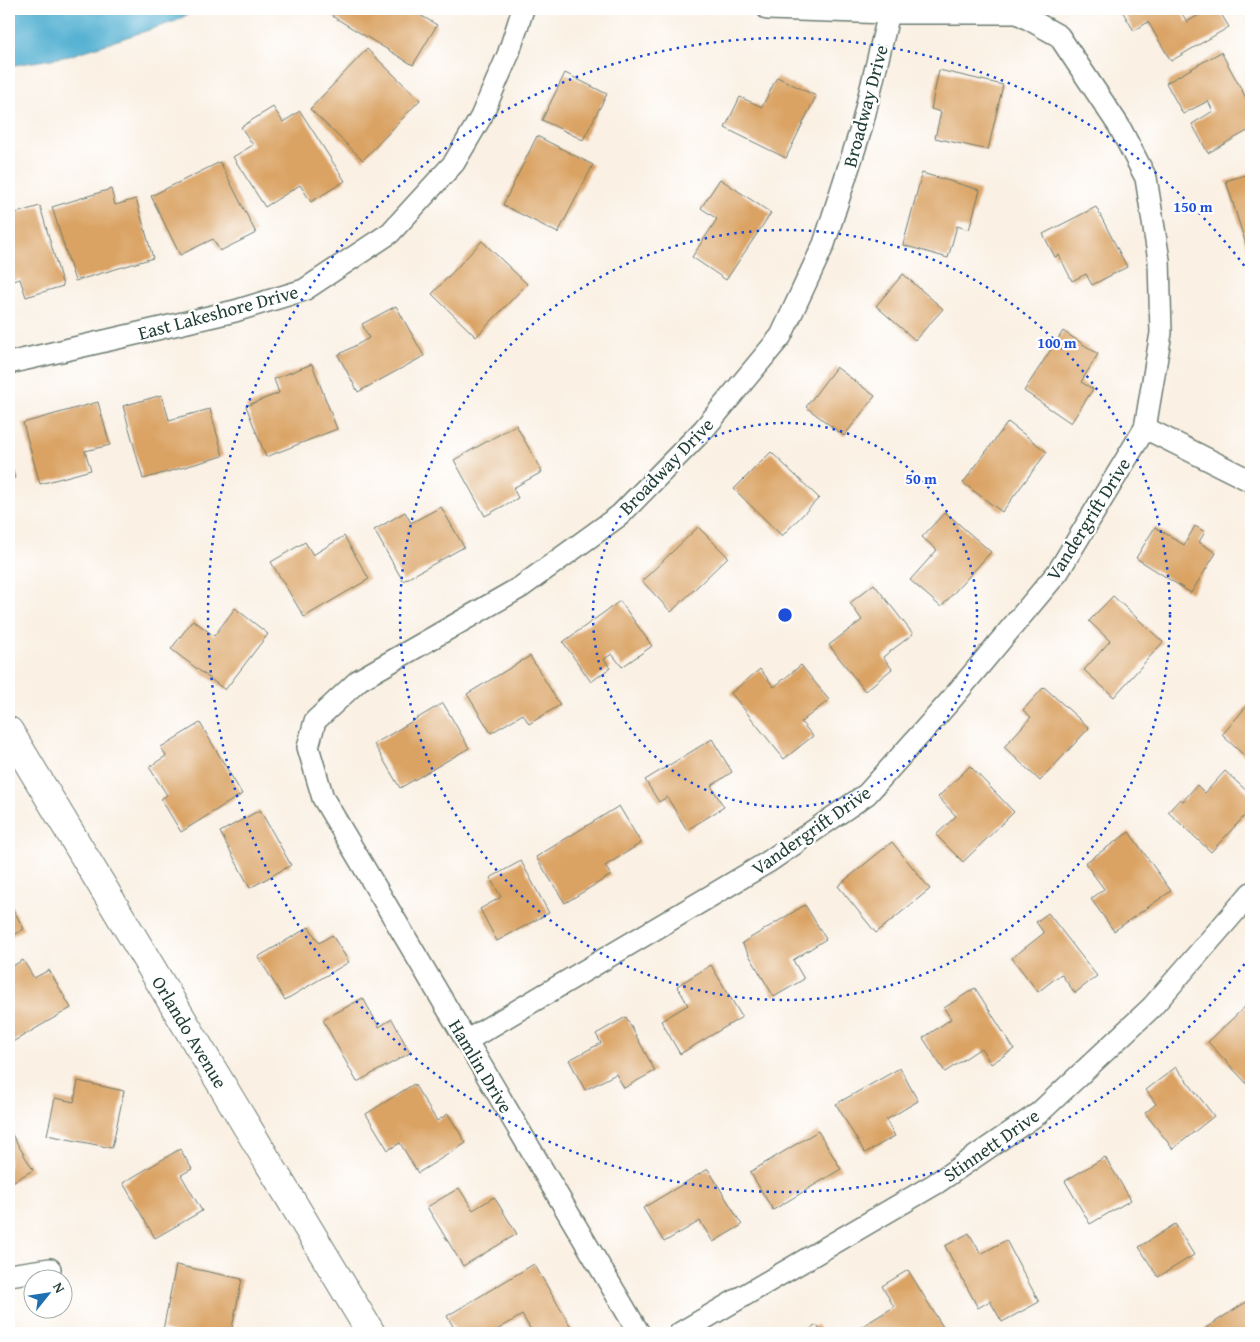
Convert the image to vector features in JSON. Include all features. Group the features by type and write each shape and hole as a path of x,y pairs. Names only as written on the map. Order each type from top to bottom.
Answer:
{"street":[{"name":"East Lakeshore Drive","path":"9,363 235,311 304,290 390,233 454,163 481,117 508,55 523,9"},
{"name":"Vandergrift Drive","path":"466,1040 768,862 867,794 950,701 1058,572 1146,428 1161,333 1160,260 1146,178 1119,126 1058,36 1018,13 889,13 768,9"},
{"name":"Broadway Drive","path":"323,798 308,747 315,720 359,680 520,587 620,515 704,429 780,336 827,235 861,129 889,13"},
{"path":"1146,428 1251,481"},
{"name":"Orlando Avenue","path":"9,731 372,1333"},
{"name":"Hamlin Drive","path":"323,798 639,1333"},
{"name":"Stinnett Drive","path":"680,1333 936,1184 1039,1113 1152,1007 1251,893"},
{"path":"9,1275 50,1269"}],"water":[{"path":"9,9 197,9 176,21 69,56 9,66"}],"building":[{"path":"337,9 416,9 415,12 437,25 413,65 332,16"},
{"path":"1121,9 1182,9 1180,10 1187,22 1209,9 1218,9 1229,27 1171,61 1148,22 1134,31"},
{"path":"367,49 420,100 363,160 310,109"},
{"path":"1221,52 1251,107 1251,129 1208,153 1192,124 1213,111 1208,101 1183,114 1166,83"},
{"path":"939,70 1003,85 988,150 935,138 941,112 931,109"},
{"path":"565,73 607,94 583,140 542,120"},
{"path":"777,77 816,96 786,158 725,128 740,97 762,107"},
{"path":"273,107 283,122 300,111 345,181 311,202 300,185 265,207 233,157 253,145 241,127"},
{"path":"537,136 593,165 558,233 503,205"},
{"path":"220,162 256,233 220,251 213,239 180,255 151,196"},
{"path":"922,173 980,190 969,230 957,226 948,258 903,245"},
{"path":"1251,173 1251,250 1248,251 1226,181"},
{"path":"720,179 771,213 726,280 692,257 717,219 701,208"},
{"path":"111,189 115,205 136,199 153,258 75,281 52,207"},
{"path":"40,206 63,286 26,297 20,279 9,282 9,215"},
{"path":"1096,207 1127,267 1092,285 1086,274 1072,281 1059,255 1055,257 1043,234"},
{"path":"482,241 527,284 476,337 432,294"},
{"path":"903,274 943,309 915,340 876,306"},
{"path":"396,306 424,356 358,392 338,355 369,338 362,324"},
{"path":"1248,314 1251,314 1251,345 1246,345"},
{"path":"1063,331 1098,354 1081,382 1093,389 1071,423 1024,391"},
{"path":"312,364 337,429 266,457 246,406 279,393 274,379"},
{"path":"836,367 875,396 844,436 806,407"},
{"path":"162,395 169,420 210,409 223,456 143,479 123,406"},
{"path":"98,402 110,445 85,451 91,470 40,484 23,423"},
{"path":"1008,422 1047,452 1002,512 963,483"},
{"path":"516,425 542,472 513,488 518,498 485,516 454,460"},
{"path":"771,452 819,498 782,536 734,489"},
{"path":"9,456 15,478 9,480"},
{"path":"441,507 464,547 403,581 374,530 405,512 411,523"},
{"path":"945,512 991,552 941,607 910,580 937,550 922,537"},
{"path":"1195,526 1205,532 1199,542 1216,553 1191,593 1136,558 1155,527 1184,545"},
{"path":"698,527 728,557 671,612 642,581"},
{"path":"344,536 369,579 304,617 271,562 305,542 313,555"},
{"path":"874,584 913,634 883,657 892,669 865,691 829,645 862,620 850,603"},
{"path":"1113,596 1163,642 1114,697 1084,670 1110,641 1089,621"},
{"path":"620,601 652,646 622,667 612,654 604,659 610,668 591,682 563,642"},
{"path":"235,608 268,634 225,690 171,649 193,620 214,636"},
{"path":"530,656 560,705 529,724 523,714 491,733 467,694"},
{"path":"801,665 829,700 801,722 813,736 784,759 731,693 760,669 774,687"},
{"path":"1044,687 1089,728 1040,781 1004,747 1031,717 1023,710"},
{"path":"1251,701 1251,762 1222,735"},
{"path":"443,703 469,748 400,788 374,744"},
{"path":"200,723 242,794 181,832 161,799 167,795 149,767 166,756 161,747"},
{"path":"712,739 732,772 711,786 724,807 687,830 667,797 659,802 645,780"},
{"path":"970,766 1014,812 963,862 936,835 956,816 938,797"},
{"path":"1225,771 1251,795 1251,809 1211,852 1168,812 1180,799 1183,801 1197,785 1205,793"},
{"path":"619,806 641,843 605,866 611,875 565,903 536,857"},
{"path":"260,810 291,865 250,888 220,832"},
{"path":"1129,832 1171,891 1114,931 1091,899 1104,889 1085,863"},
{"path":"892,842 930,889 876,933 838,886"},
{"path":"521,861 549,913 497,941 480,909 501,897 490,878"},
{"path":"9,902 24,929 9,938"},
{"path":"805,905 826,939 793,960 804,979 774,997 742,943"},
{"path":"1048,913 1097,976 1075,993 1061,974 1038,992 1012,958 1044,933 1036,922"},
{"path":"309,927 319,943 332,935 349,962 285,1000 258,957"},
{"path":"23,960 34,978 49,970 71,1008 9,1044 9,968"},
{"path":"711,965 742,1017 680,1054 661,1021 688,1005 677,986"},
{"path":"975,988 1014,1049 991,1064 981,1048 945,1072 923,1038 951,1019 944,1008"},
{"path":"363,998 379,1027 392,1019 410,1053 357,1082 323,1020"},
{"path":"1251,1001 1251,1088 1208,1042"},
{"path":"626,1017 655,1071 624,1088 616,1074 585,1090 569,1060 601,1043 596,1034"},
{"path":"1176,1067 1214,1116 1173,1149 1145,1113 1156,1104 1146,1090"},
{"path":"900,1068 918,1101 886,1120 895,1136 865,1153 836,1104"},
{"path":"78,1081 124,1091 112,1148 47,1135 55,1098 74,1102"},
{"path":"414,1084 437,1121 448,1114 466,1143 418,1173 400,1143 388,1150 366,1114"},
{"path":"818,1131 841,1169 773,1210 750,1172"},
{"path":"11,1133 33,1170 9,1184 9,1134"},
{"path":"180,1149 192,1169 181,1175 202,1211 155,1238 123,1183"},
{"path":"1105,1157 1131,1200 1090,1224 1065,1181"},
{"path":"708,1169 742,1225 713,1242 700,1221 664,1242 643,1208"},
{"path":"459,1188 473,1210 494,1197 517,1234 463,1266 427,1207"},
{"path":"1175,1224 1194,1255 1158,1277 1139,1247"},
{"path":"969,1233 981,1254 1006,1240 1039,1302 1002,1322 990,1301 978,1308 945,1246"},
{"path":"534,1264 574,1332 533,1333 522,1315 492,1333 457,1333 447,1316"},
{"path":"176,1265 242,1279 231,1333 179,1333 163,1330"},
{"path":"908,1270 946,1332 858,1333 856,1330 894,1307 882,1286"},
{"path":"1251,1299 1251,1333 1207,1333 1204,1329"},
{"path":"817,1325 822,1333 803,1333"}]}
